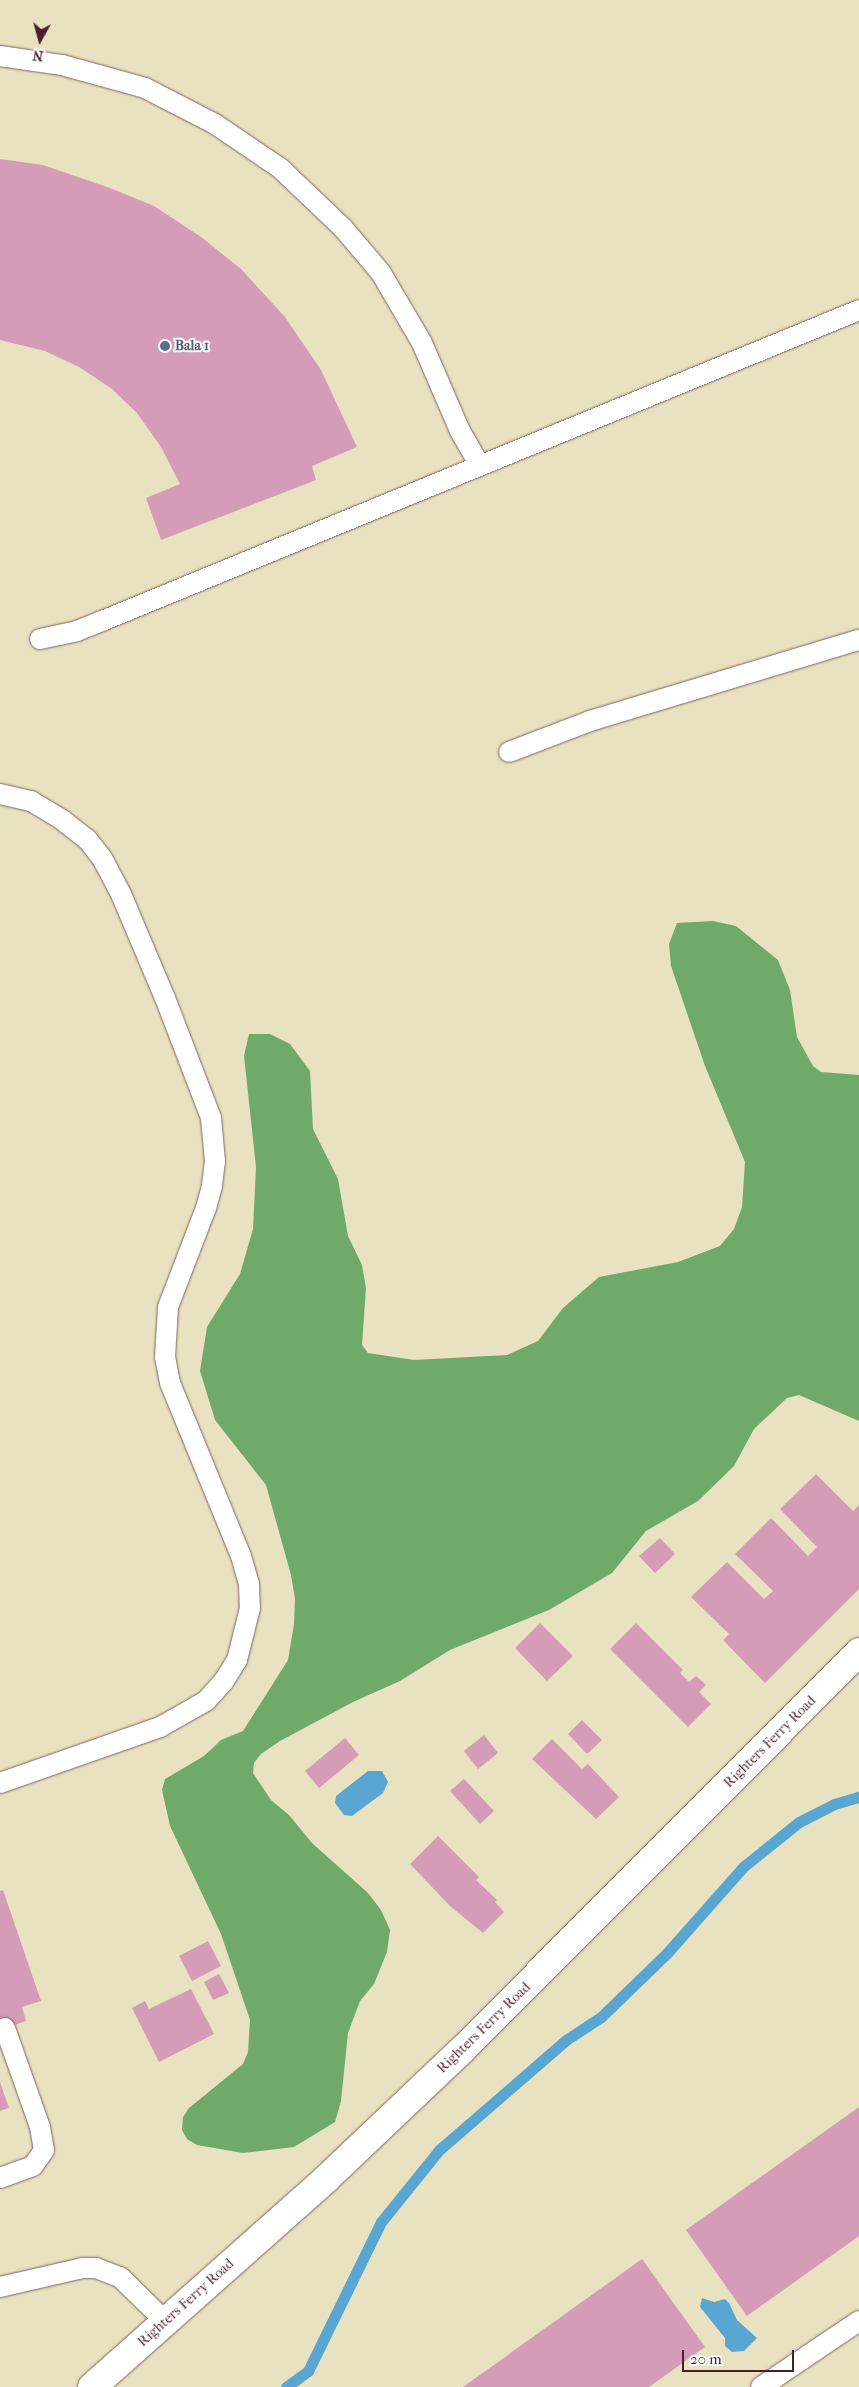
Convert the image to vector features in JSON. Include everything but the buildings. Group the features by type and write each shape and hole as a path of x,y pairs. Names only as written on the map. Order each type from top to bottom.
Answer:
{"street":[{"name":"Righters Ferry Road","path":"92,2387 327,2178 462,2050 859,1652"}],"lane":[{"path":"0,56 62,65 145,88 215,124 280,168 343,228 381,273 422,344 460,431 480,466"},
{"path":"40,639 77,631 859,310"},
{"path":"509,752 590,721 859,640"},
{"path":"0,794 31,801 61,819 87,839 102,858 121,894 165,998 211,1118 215,1162 212,1186 206,1208 168,1307 165,1357 170,1383 241,1556 249,1584 250,1608 237,1660 224,1682 206,1701 160,1727 0,1783"},
{"path":"0,2178 33,2166 44,2150 40,2127 5,2028"},
{"path":"0,2287 83,2268 96,2268 120,2277 165,2321"},
{"path":"762,2387 859,2321"}],"green space":[{"path":"713,921 736,926 778,960 790,990 797,1037 813,1066 821,1072 859,1075 859,1421 799,1395 787,1398 754,1429 734,1466 698,1501 646,1531 612,1573 549,1610 450,1650 400,1681 353,1702 280,1741 261,1754 254,1763 253,1773 271,1800 289,1815 312,1843 368,1893 381,1910 390,1930 387,1952 374,1984 360,2001 348,2033 341,2101 335,2122 294,2147 243,2153 197,2145 187,2139 182,2130 183,2117 189,2108 243,2064 248,2052 250,2020 221,1934 170,1826 162,1790 165,1779 204,1756 221,1740 243,1731 288,1660 294,1624 295,1599 291,1575 266,1485 215,1420 200,1371 207,1327 240,1274 253,1229 256,1167 244,1056 249,1034 270,1034 290,1044 310,1071 313,1129 338,1179 348,1236 362,1265 366,1288 362,1345 368,1353 414,1360 507,1355 538,1341 563,1308 599,1277 678,1262 720,1246 734,1229 742,1207 745,1162 705,1066 671,966 669,944 677,923"}],"water":[{"path":"368,1771 382,1771 388,1782 383,1793 352,1816 344,1815 335,1803 336,1796"},
{"path":"702,2298 714,2302 725,2299 737,2320 757,2338 744,2351 732,2352 725,2346 725,2338 700,2307"}],"waterway":[{"path":"286,2387 308,2371 381,2222 439,2150 566,2040 601,2017 667,1953 743,1867 799,1822 834,1804 859,1797"}],"place":[{"name":"Bala 1","path":"165,346"}]}
